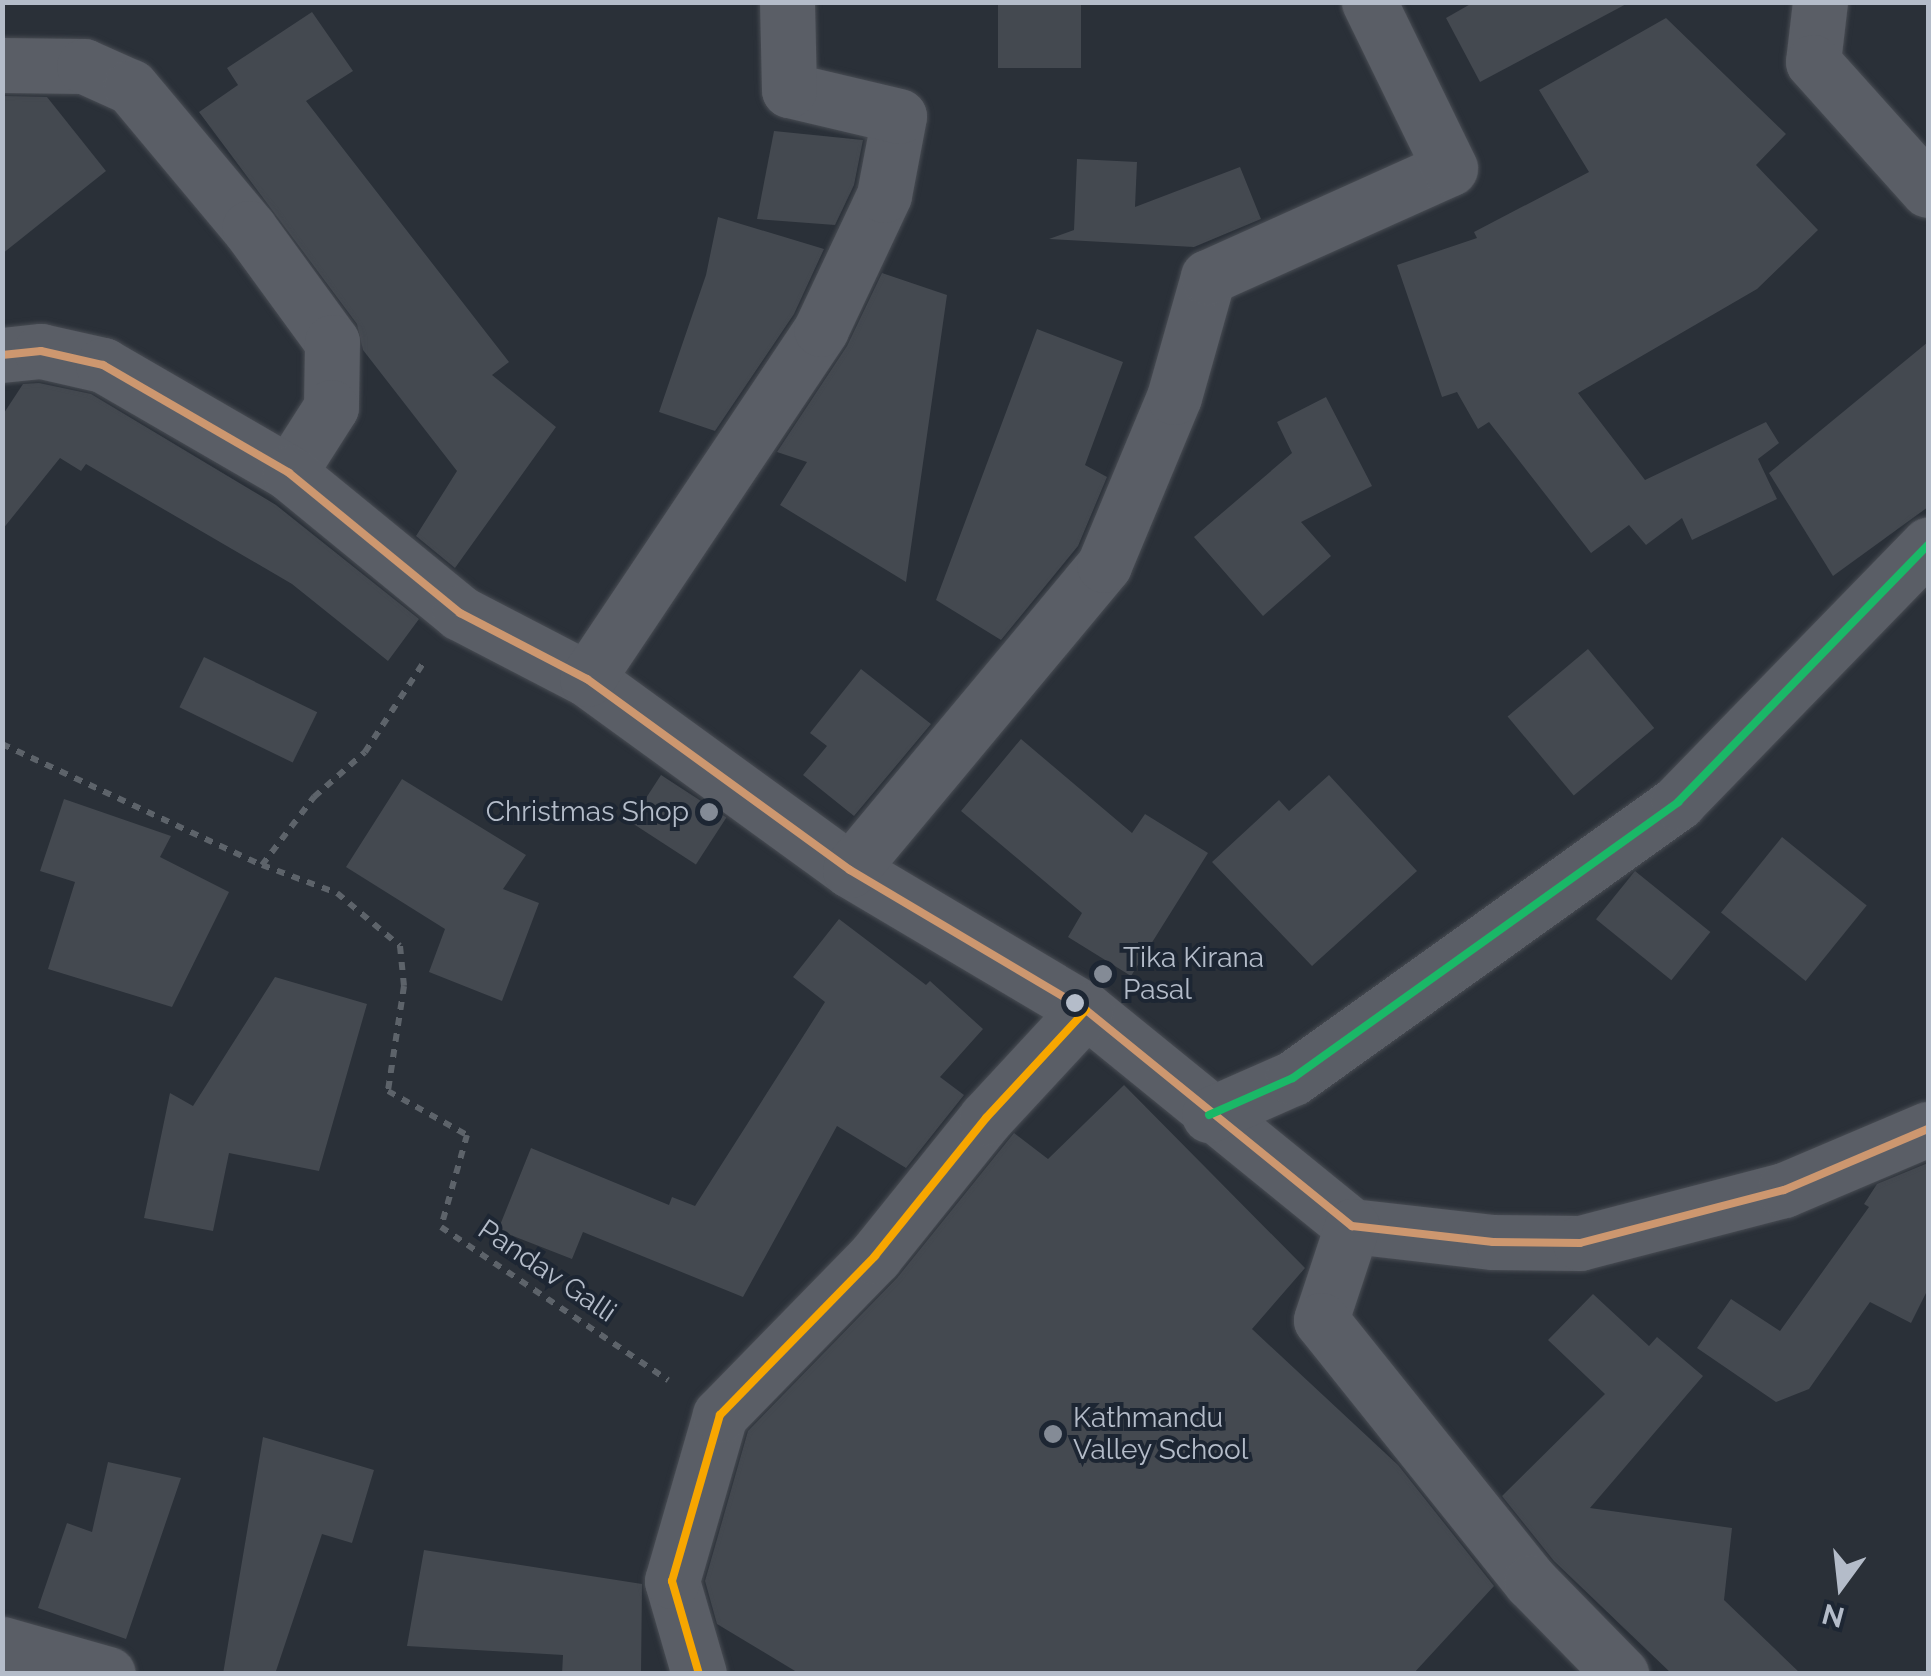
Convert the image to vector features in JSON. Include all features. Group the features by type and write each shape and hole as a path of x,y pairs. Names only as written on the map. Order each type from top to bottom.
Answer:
{"street":[{"path":"587,680 821,329 884,196 899,116 789,90 787,2"},
{"path":"850,870 1104,565 1174,396 1208,277 1450,168 1368,2"},
{"path":"1820,2 1813,62 1928,190"},
{"path":"2,65 84,66 131,86 249,228 332,342 331,407 289,473"},
{"path":"2,354 41,351 102,365 289,473 460,612 587,680 850,870 1086,1010 1352,1226 1492,1242 1580,1243 1784,1190 1928,1129"},
{"path":"1210,1114 1292,1078 1678,802 1928,545"},
{"path":"698,1674 672,1581 720,1416 875,1256 986,1118 1086,1010"},
{"path":"1352,1226 1321,1320 1531,1582 1621,1674"},
{"path":"2,1644 108,1674"}],"path":[{"path":"2,744 262,865 314,797 365,752 460,612"},
{"name":"Pandav Galli","path":"262,865 350,903 400,946 404,986 388,1091 467,1134 441,1226 720,1416"}],"building":[{"path":"998,2 1081,2 1081,68 998,68"},
{"path":"1474,2 1630,2 1480,82 1446,18"},
{"path":"312,12 353,71 306,101 509,362 492,375 556,427 455,568 416,536 457,471 363,350 357,324 199,112 238,85 227,68"},
{"path":"1666,18 1786,134 1756,165 1818,230 1757,289 1578,393 1645,480 1766,422 1779,443 1758,459 1777,499 1692,540 1682,518 1646,545 1629,525 1591,553 1489,422 1478,429 1457,392 1442,397 1397,265 1477,238 1474,232 1589,172 1539,90"},
{"path":"2,96 47,97 106,171 2,254"},
{"path":"774,131 863,140 854,185 835,225 757,219"},
{"path":"1077,159 1137,162 1135,207 1240,167 1261,219 1194,247 1049,239 1074,230"},
{"path":"718,217 824,249 794,314 715,431 659,412 706,275"},
{"path":"882,273 947,295 906,582 780,505 807,462 777,452 847,346"},
{"path":"1037,329 1123,362 1085,465 1107,477 1078,546 1001,640 936,600"},
{"path":"1928,342 1928,507 1833,576 1769,473"},
{"path":"39,383 91,394 276,505 419,619 388,661 292,584 86,464 81,471 60,458 2,530 2,416 23,384"},
{"path":"1326,397 1372,486 1301,522 1331,556 1263,616 1194,537 1292,453 1277,422"},
{"path":"1588,649 1654,728 1574,795 1508,716"},
{"path":"204,657 317,712 293,763 179,707"},
{"path":"861,669 931,724 854,816 803,775 827,746 810,733"},
{"path":"1021,739 1132,833 1145,814 1208,853 1131,976 1068,937 1082,913 961,811"},
{"path":"661,775 726,817 696,864 631,822"},
{"path":"1329,775 1417,871 1312,966 1212,862 1279,800 1289,811"},
{"path":"402,779 526,855 503,889 539,903 502,1001 429,972 445,929 346,867"},
{"path":"64,799 171,836 160,857 229,892 172,1007 48,969 75,882 40,871"},
{"path":"1782,837 1867,906 1806,981 1721,912"},
{"path":"1635,871 1710,932 1671,980 1596,919"},
{"path":"839,919 926,985 930,981 983,1029 940,1077 964,1095 906,1168 837,1126 743,1297 583,1232 572,1259 498,1230 531,1148 669,1205 672,1197 695,1206 825,1002 793,977"},
{"path":"275,977 367,1004 319,1171 229,1153 213,1231 144,1218 170,1093 193,1106"},
{"name":"Kathmandu Valley School","path":"1124,1085 1305,1268 1252,1329 1398,1465 1494,1586 1413,1674 800,1674 717,1624 705,1581 748,1431 897,1278 1014,1133 1048,1159"},
{"path":"1928,1163 1928,1289 1911,1323 1870,1302 1809,1389 1776,1402 1697,1348 1731,1299 1780,1331 1869,1207 1864,1204 1877,1184"},
{"path":"1593,1294 1649,1346 1657,1337 1703,1376 1590,1508 1732,1528 1724,1600 1801,1674 1672,1674 1554,1561 1502,1496 1605,1394 1548,1340"},
{"path":"263,1437 374,1470 352,1543 322,1534 275,1674 223,1674"},
{"path":"108,1462 181,1478 126,1639 38,1608 67,1523 92,1532"},
{"path":"424,1550 642,1584 641,1674 562,1674 563,1655 407,1646"}],"transit line":[{"path":"2,355 41,351 103,365 289,473 460,613 587,679 850,870 1086,1010 1352,1226 1493,1242 1580,1243 1784,1190 1928,1129"},
{"path":"1209,1115 1293,1078 1678,802 1928,545"},
{"path":"699,1674 672,1581 720,1415 875,1256 986,1118 1086,1010"}],"place":[{"name":"Christmas Shop","path":"709,812"},
{"name":"Tika Kirana Pasal","path":"1103,974"},
{"name":"Kathmandu Valley School","path":"1053,1434"}]}
